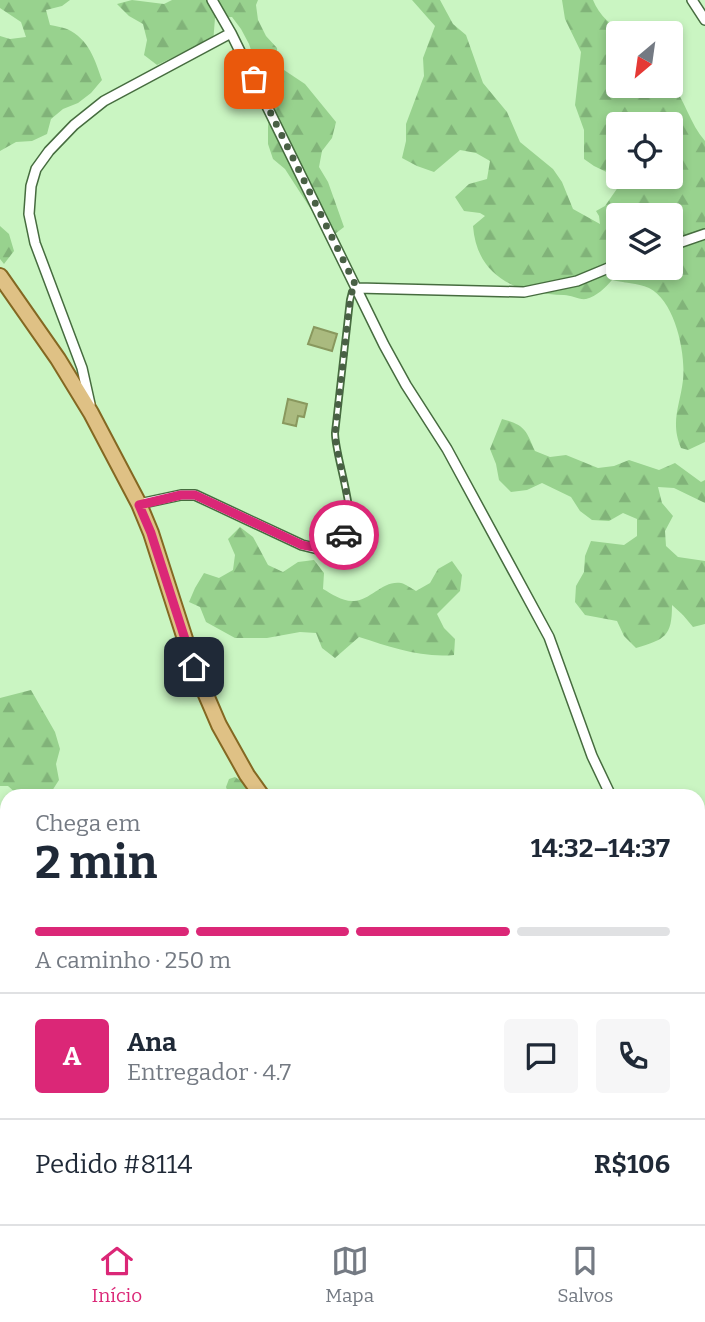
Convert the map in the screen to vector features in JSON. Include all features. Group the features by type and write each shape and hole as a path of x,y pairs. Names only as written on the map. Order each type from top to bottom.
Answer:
{"main road":[{"path":"0,276 91,412 139,505 151,533 194,667 219,725 257,789"}],"street":[{"path":"212,0 231,33 400,375 447,449 549,637 592,756 608,789"},
{"path":"692,0 705,20"},
{"path":"91,412 82,368 35,243 29,214 31,186 36,169 74,125 104,101 231,33"},
{"path":"683,242 705,234"},
{"path":"357,288 524,292 577,281 606,269"},
{"path":"139,505 181,495 195,495 302,545 318,549"}],"lane":[{"path":"318,549 338,542 348,531 347,500 335,433 350,300 352,292 357,288"}],"green space":[{"path":"0,0 70,0 62,6 46,10 50,25 67,29 81,38 97,65 102,80 78,103 63,109 51,119 47,134 32,141 16,142 0,151 0,36 10,39 26,37 21,22 0,8"},
{"path":"132,0 164,4 172,0 258,0 258,20 266,36 277,48 278,66 305,84 336,122 332,138 322,151 319,167 328,182 344,227 331,237 285,169 273,159 268,144 270,106 249,44 232,17 215,18 213,44 202,54 186,51 157,65 144,55 147,40 143,24 129,16 117,4"},
{"path":"412,0 440,0 453,24 466,35 483,83 507,112 520,142 553,169 562,182 573,209 600,224 596,211 606,205 606,280 612,280 604,289 590,298 583,299 531,291 503,280 482,259 476,244 473,226 485,216 464,211 455,197 469,184 487,179 490,161 476,153 460,150 434,172 402,158 406,124 424,76 423,58 435,26"},
{"path":"562,0 593,0 608,21 606,21 606,98 680,98 705,141 705,442 688,450 681,448 676,430 683,380 683,356 677,329 666,304 644,286 612,280 683,280 683,203 607,203 617,189 683,189 683,112 606,112 606,172 584,159 584,130 575,105 581,52 565,19"},
{"path":"0,226 9,234 14,251 4,264 0,259"},
{"path":"502,419 520,426 527,433 535,451 550,457 566,455 598,468 629,460 659,470 675,463 701,482 705,480 705,503 674,488 658,487 662,503 673,516 665,531 666,546 678,557 705,561 705,624 693,627 672,605 670,624 665,635 636,648 624,636 617,621 585,615 575,602 576,586 584,572 585,556 591,541 624,545 637,536 637,519 623,513 609,521 592,520 580,511 571,497 542,483 527,490 511,492 499,480 490,449"},
{"path":"240,527 253,537 268,565 283,572 298,562 314,560 324,573 323,589 350,601 360,600 388,584 403,584 416,591 430,583 438,569 452,561 462,575 460,591 437,614 444,628 455,639 454,655 417,653 359,637 335,658 322,648 316,633 235,638 206,622 200,607 189,602 204,573 219,578 233,570 235,555 228,539"},
{"path":"31,690 55,732 60,749 56,764 59,780 53,789 11,789 0,786 0,698"},
{"path":"235,777 248,789 227,789 229,779"}],"building":[{"path":"314,327 337,334 332,351 308,344"},
{"path":"288,399 307,404 304,417 298,416 296,426 283,423"}],"way so far":[{"path":"254,79 357,288 352,292 350,300 335,433 349,520 348,531 344,535"}],"route":[{"path":"194,667 151,533 139,505 181,495 195,495 302,545 318,549 338,542 344,535"}]}
